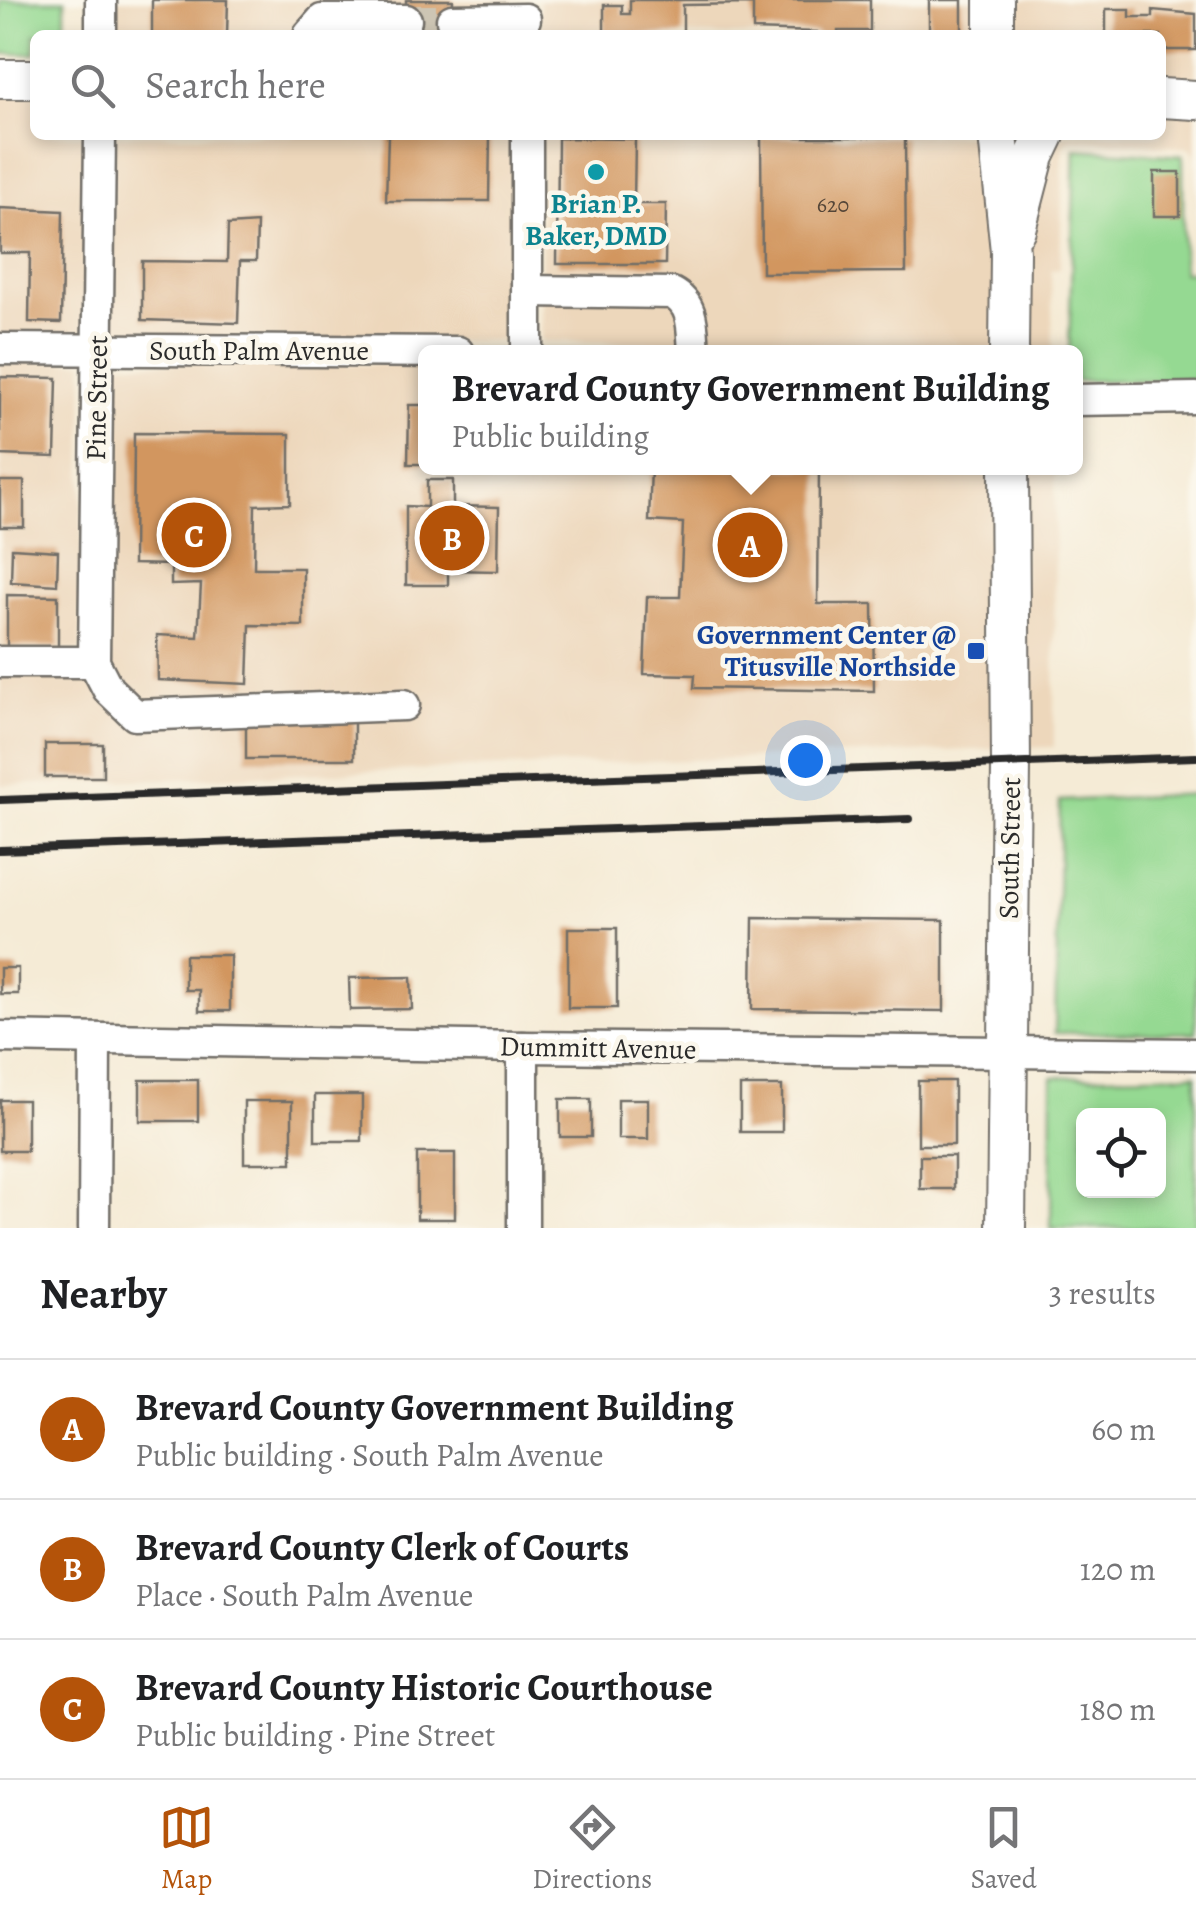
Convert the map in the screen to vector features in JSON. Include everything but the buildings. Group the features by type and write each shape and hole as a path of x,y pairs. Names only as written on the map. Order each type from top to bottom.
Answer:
{"main road":[{"path":"994,0 994,30"},
{"path":"0,79 30,79"},
{"path":"1166,98 1196,100"},
{"path":"999,140 1010,251 1009,345"},
{"path":"1010,251 1035,156 1043,140"},
{"name":"South Street","path":"1006,1228 1010,475"}],"street":[{"path":"101,0 101,30"},
{"path":"452,20 526,18"},
{"path":"313,30 322,20 406,20"},
{"name":"Pine Street","path":"94,662 100,140"},
{"path":"527,140 528,345"},
{"path":"528,291 672,292 690,310 693,345"},
{"name":"South Palm Avenue","path":"0,349 418,352"},
{"path":"1083,400 1196,398"},
{"path":"0,662 94,662 108,688 135,715 404,705"},
{"name":"Dummitt Avenue","path":"0,1038 1196,1054"},
{"path":"94,1039 94,1228"},
{"path":"523,1047 523,1228"}],"shaded area":[{"path":"115,0 512,0 512,30 114,30"},
{"path":"540,0 980,0 980,30 540,30"},
{"path":"1008,0 1196,0 1196,87 1166,85 1166,30 1008,30"},
{"path":"0,91 30,92 30,140 86,140 84,338 0,337"},
{"path":"1166,110 1196,112 1196,262 1195,156 1191,148 1096,140 1166,140"},
{"path":"114,140 513,140 514,341 112,338"},
{"path":"541,140 985,140 996,250 995,345 541,341"},
{"path":"1069,140 1063,149 1060,269 1051,270 1053,345 1023,345 1024,252 1058,141"},
{"path":"0,361 84,362 80,650 0,650"},
{"path":"112,363 418,365 418,475 995,475 997,749 0,785 0,674 107,675"},
{"path":"1023,475 1055,475 1054,747 1025,748"}],"green space":[{"path":"0,0 65,0 65,30 30,30 30,54 0,54"},
{"path":"1075,149 1183,156 1183,272 1196,272 1196,380 1083,381 1083,345 1069,345"},
{"path":"1196,794 1196,1033 1055,1033 1060,801"},
{"path":"1196,1074 1196,1228 1051,1228 1052,1077"}],"tunnel":[{"path":"406,20 452,20"}],"railway":[{"path":"0,800 1196,757"},
{"path":"0,850 909,819"}],"place":[{"name":"Brian P. Baker, DMD","path":"596,172"},
{"name":"Brevard County Historic Courthouse","path":"194,535"},
{"name":"Brevard County Clerk of Courts","path":"452,538"},
{"name":"Brevard County Government Building","path":"750,545"},
{"name":"Government Center @ Titusville Northside","path":"976,651"}]}
